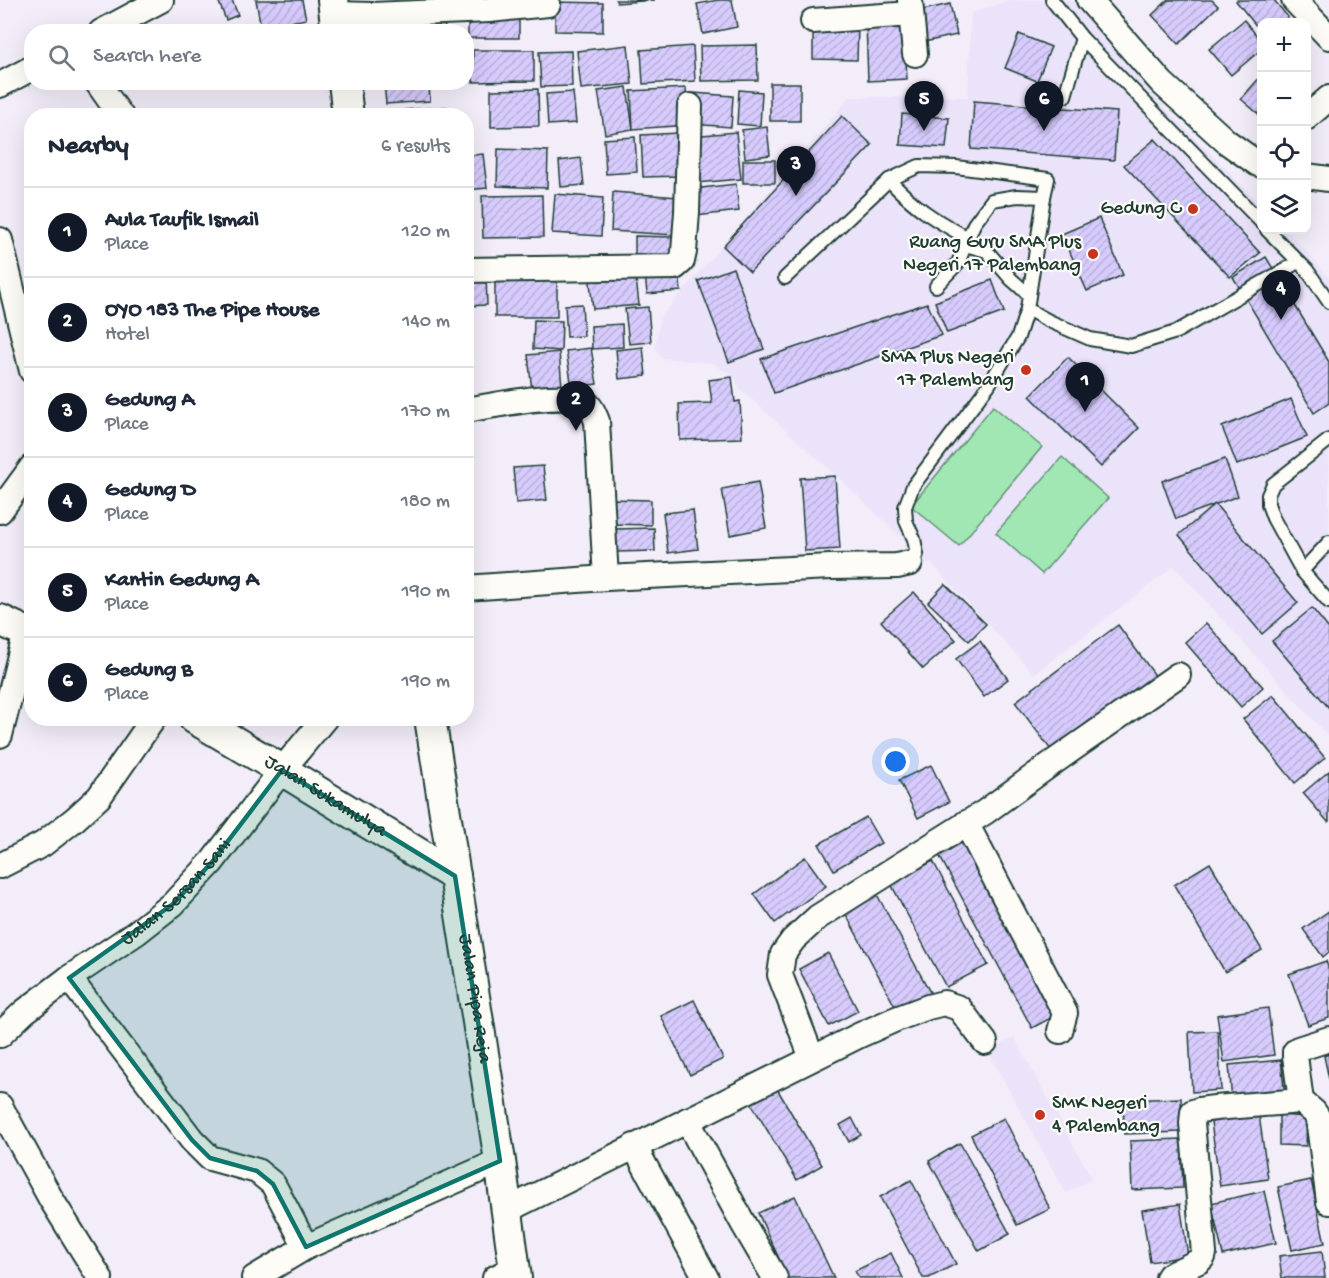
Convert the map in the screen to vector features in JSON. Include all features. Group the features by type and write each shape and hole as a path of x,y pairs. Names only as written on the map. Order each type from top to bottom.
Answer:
{"street":[{"path":"1089,0 1162,82 1227,141 1257,161"},
{"path":"1294,0 1329,37"},
{"path":"114,24 149,2"},
{"path":"335,15 489,10 548,4"},
{"path":"813,21 911,7 915,54"},
{"path":"0,85 24,72"},
{"path":"103,90 115,108"},
{"path":"345,90 347,108"},
{"path":"1311,114 1329,98"},
{"path":"474,270 675,267 682,261 684,252 690,106"},
{"path":"1311,177 1329,179"},
{"path":"0,240 24,338"},
{"path":"474,409 547,398 574,398 585,402 591,408 597,421 606,578"},
{"path":"2,503 24,477"},
{"path":"474,587 606,578 830,567 883,567 910,563"},
{"path":"0,735 19,629"},
{"path":"812,1058 780,975 783,954 793,940 818,917 976,818 1178,675"},
{"path":"0,866 43,844 99,797 148,726"},
{"name":"Jalan Sukamulya","path":"208,726 455,876"},
{"name":"Jalan Sersan Sani","path":"0,1035 24,1012 173,904 212,862 318,726"},
{"name":"Jalan Pipa Reja","path":"431,726 507,1210 508,1275"},
{"path":"976,818 1065,1012 1060,1031"},
{"path":"69,978 192,1140 210,1158 257,1171 273,1184 306,1247"},
{"path":"507,1210 812,1058 896,1019 944,1003 959,1008 985,1042"},
{"path":"1329,1039 1295,1052 1301,1101 1318,1116 1329,1202"},
{"path":"1168,1278 1199,1261 1204,1253 1192,1123 1193,1112 1301,1101"},
{"path":"0,1106 51,1199 100,1278"},
{"path":"687,1120 775,1278"},
{"path":"634,1146 706,1278"},
{"path":"254,1278 306,1247 500,1161"}],"lane":[{"path":"1052,0 1082,38 1257,218"},
{"path":"1065,96 1082,38"},
{"path":"785,278 889,180 919,166 956,167 1048,179 1027,309 1018,337 988,386 913,486 905,507 906,521 914,539 917,554 910,563"},
{"path":"889,180 916,207 966,241 987,251 1011,279 1029,295"},
{"path":"936,286 958,263 974,224 992,200 1017,196 1044,198"},
{"path":"1272,234 1307,270 1329,302"},
{"path":"1027,309 1090,339 1131,346 1176,332 1298,262"},
{"path":"1329,440 1273,484 1268,495 1268,504 1273,518 1302,571 1329,602"},
{"path":"1302,571 1329,542"}],"highlighted area":[{"path":"282,770 455,876 500,1161 306,1247 273,1184 257,1171 210,1158 192,1140 69,978 173,904 212,862"}],"shaded area":[{"name":"SMA Plus Negeri 17 Palembang","path":"1010,0 1070,0 1166,109 1257,200 1257,234 1290,234 1329,278 1329,737 1174,566 1034,674 931,563 916,570 900,553 906,542 740,389 733,376 713,363 663,358 655,348 660,318 850,97 968,97 971,13"},
{"name":"SMK Negeri 4 Palembang","path":"1014,1037 1092,1179 1066,1193 988,1052"}],"green space":[{"path":"993,406 1042,447 959,546 911,506"},
{"path":"1062,457 1108,498 1042,574 996,533"}],"building":[{"path":"218,0 232,0 238,15 226,20"},
{"path":"256,0 302,0 306,19 281,24 260,24"},
{"path":"616,0 655,0 617,3"},
{"path":"732,0 737,27 703,34 697,4"},
{"path":"1168,0 1212,0 1218,6 1179,44 1152,15"},
{"path":"1274,0 1288,17 1257,18 1257,27 1236,1"},
{"path":"555,2 603,3 603,32 555,31"},
{"path":"950,4 957,35 924,42 918,11"},
{"path":"444,15 445,24 414,24 414,19"},
{"path":"468,16 519,16 519,38 474,38 474,24 468,24"},
{"path":"397,18 398,24 371,24 371,20"},
{"path":"1244,20 1257,36 1257,53 1231,75 1209,49"},
{"path":"904,21 907,79 868,81 866,22"},
{"path":"813,25 858,26 857,60 813,59"},
{"path":"1019,34 1051,47 1037,81 1005,68"},
{"path":"628,45 632,84 581,89 577,51"},
{"path":"757,45 758,80 701,81 700,46"},
{"path":"693,46 695,81 643,84 641,50"},
{"path":"474,50 534,50 534,81 474,82"},
{"path":"571,51 572,86 541,87 539,52"},
{"path":"1257,81 1257,113 1241,99"},
{"path":"770,83 800,83 800,121 770,121"},
{"path":"627,87 633,129 605,134 598,91"},
{"path":"686,88 688,125 633,129 631,91"},
{"path":"538,89 539,126 491,127 491,90"},
{"path":"385,90 429,90 430,101 386,104"},
{"path":"739,90 762,92 760,126 737,124"},
{"path":"573,92 576,123 548,125 546,94"},
{"path":"693,93 733,96 731,127 691,124"},
{"path":"974,101 1117,112 1114,160 971,149"},
{"path":"902,114 949,118 946,148 900,145"},
{"path":"842,116 872,145 750,272 723,246"},
{"path":"767,127 770,155 745,158 742,130"},
{"path":"736,132 741,179 696,183 691,136"},
{"path":"679,133 680,176 643,177 641,135"},
{"path":"635,137 637,172 606,174 604,139"},
{"name":"Gedung C","path":"1155,139 1260,253 1230,277 1124,165"},
{"path":"498,149 548,151 547,188 497,186"},
{"path":"483,154 487,188 474,189 474,155"},
{"path":"581,158 584,185 561,187 559,161"},
{"path":"743,160 775,160 775,183 743,183"},
{"path":"736,184 739,211 696,216 693,189"},
{"path":"613,192 678,197 675,235 611,231"},
{"path":"555,194 603,198 601,236 552,233"},
{"path":"542,195 543,237 483,238 482,196"},
{"name":"Ruang Guru SMA Plus Negeri 17 Palembang","path":"1099,218 1123,275 1087,291 1062,234"},
{"path":"635,236 673,237 672,261 635,260"},
{"path":"1266,257 1329,362 1329,403 1314,413 1233,277"},
{"path":"733,268 764,349 729,362 698,281"},
{"path":"635,269 639,305 593,309 589,274"},
{"path":"679,271 681,291 647,294 645,274"},
{"path":"495,272 557,273 557,317 495,317"},
{"path":"486,275 487,305 474,306 474,276"},
{"path":"992,280 1004,312 947,333 935,302"},
{"path":"927,303 942,335 774,393 761,359"},
{"path":"582,304 584,336 567,337 565,305"},
{"path":"648,307 651,342 629,344 625,309"},
{"path":"534,320 562,321 561,351 533,349"},
{"path":"622,324 623,347 592,349 591,326"},
{"path":"643,347 646,376 619,379 616,350"},
{"path":"591,348 597,384 572,387 566,351"},
{"path":"559,352 562,387 532,391 528,355"},
{"path":"1068,357 1139,428 1101,467 1030,396"},
{"path":"732,377 735,402 740,401 742,438 680,440 679,404 712,403 709,380"},
{"path":"1291,399 1307,437 1237,465 1222,427"},
{"path":"1225,459 1238,496 1176,519 1162,481"},
{"path":"543,466 547,500 516,503 513,468"},
{"path":"835,476 840,549 805,551 800,478"},
{"path":"758,482 766,528 730,535 722,489"},
{"path":"609,499 651,500 651,525 609,524"},
{"path":"1215,504 1298,603 1262,634 1179,535"},
{"path":"693,510 698,549 668,553 663,513"},
{"path":"654,528 655,551 615,552 615,529"},
{"path":"945,584 986,624 969,641 928,602"},
{"path":"914,592 956,640 923,669 881,621"},
{"path":"1312,608 1329,629 1329,708 1272,641"},
{"path":"1206,623 1263,687 1241,707 1185,642"},
{"path":"1118,625 1157,678 1054,754 1015,702"},
{"path":"980,641 1008,679 984,697 956,659"},
{"path":"1273,695 1325,758 1295,783 1243,719"},
{"path":"931,765 949,802 918,818 899,780"},
{"path":"1329,771 1329,821 1328,822 1303,793"},
{"path":"866,817 881,843 834,870 819,844"},
{"path":"969,839 1062,1012 1032,1028 939,855"},
{"path":"805,857 826,886 775,923 754,894"},
{"path":"933,861 988,965 946,987 891,884"},
{"path":"1210,863 1262,950 1225,972 1174,885"},
{"path":"874,889 931,994 898,1012 842,907"},
{"path":"1329,911 1329,952 1323,957 1303,929"},
{"path":"828,953 858,1011 829,1026 799,969"},
{"path":"1326,961 1329,970 1329,1018 1308,1025 1289,974"},
{"path":"694,1000 723,1059 690,1075 661,1016"},
{"path":"1268,1008 1274,1055 1224,1062 1217,1015"},
{"path":"1218,1031 1221,1090 1192,1092 1189,1032"},
{"path":"1329,1054 1329,1079 1324,1056"},
{"path":"1281,1060 1285,1097 1232,1101 1229,1065"},
{"path":"776,1087 822,1165 797,1180 751,1103"},
{"path":"1181,1098 1182,1132 1124,1134 1123,1100"},
{"path":"1259,1115 1268,1179 1220,1186 1211,1122"},
{"path":"1279,1115 1307,1117 1306,1146 1279,1145"},
{"path":"852,1118 861,1135 849,1142 840,1125"},
{"path":"1004,1118 1050,1209 1017,1225 971,1135"},
{"path":"1181,1139 1183,1188 1132,1190 1130,1141"},
{"path":"960,1143 1010,1234 979,1251 929,1161"},
{"path":"911,1180 956,1264 929,1278 923,1278 880,1197"},
{"path":"1311,1180 1325,1243 1292,1250 1278,1187"},
{"path":"1264,1191 1276,1243 1223,1255 1211,1203"},
{"path":"795,1196 834,1278 788,1278 758,1213"},
{"path":"1180,1204 1188,1256 1150,1262 1142,1210"},
{"path":"1322,1251 1325,1278 1282,1278 1279,1256"},
{"path":"891,1253 903,1278 859,1278 855,1271"}],"place":[{"name":"Kantin Gedung A","path":"924,131"},
{"name":"Gedung B","path":"1044,131"},
{"name":"Gedung A","path":"796,196"},
{"name":"Gedung C","path":"1193,209"},
{"name":"Ruang Guru SMA Plus Negeri 17 Palembang","path":"1093,254"},
{"name":"Gedung D","path":"1281,320"},
{"name":"SMA Plus Negeri 17 Palembang","path":"1026,370"},
{"name":"Aula Taufik Ismail","path":"1085,412"},
{"name":"OYO 183 The Pipe House","path":"576,431"},
{"name":"SMK Negeri 4 Palembang","path":"1040,1115"}]}
